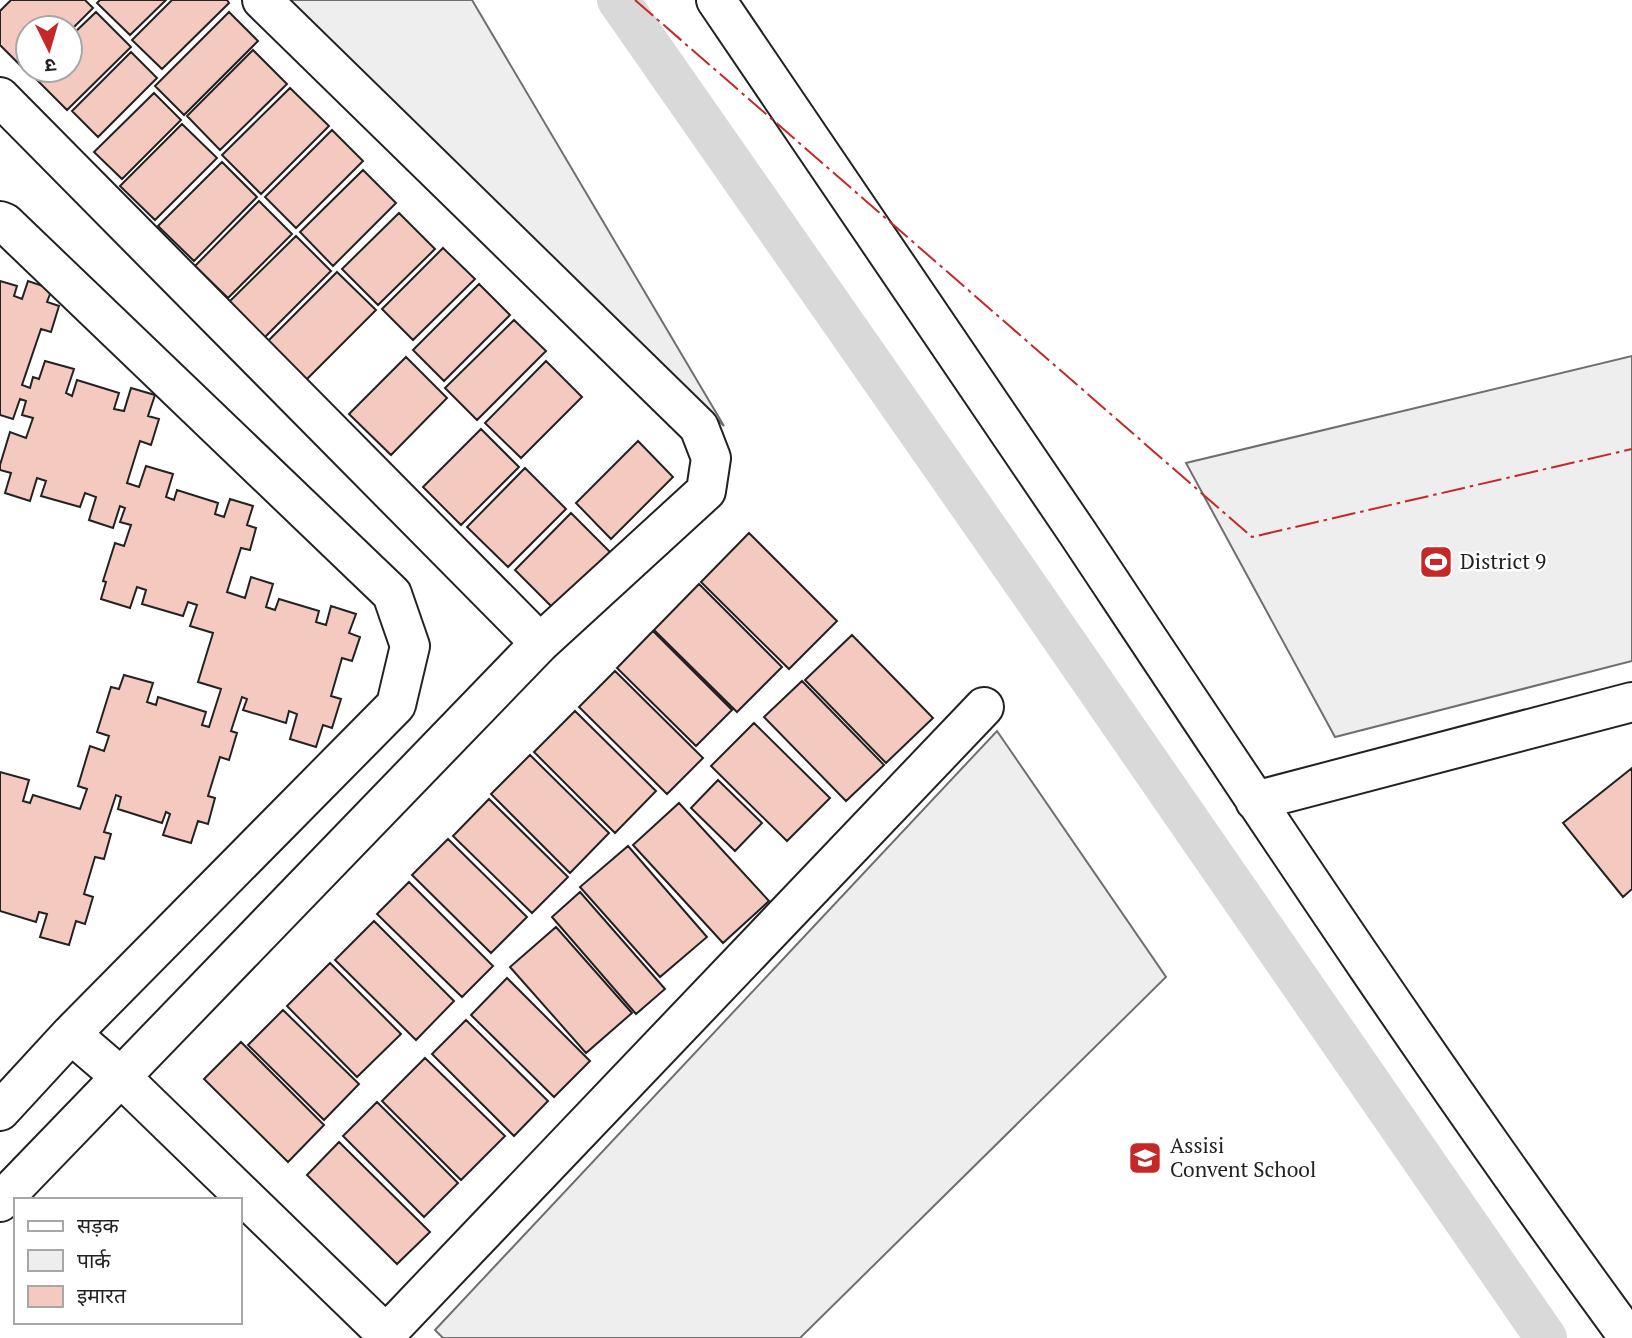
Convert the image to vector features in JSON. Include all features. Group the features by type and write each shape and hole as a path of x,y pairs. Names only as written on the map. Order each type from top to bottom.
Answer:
{"street":[{"path":"0,1202 540,643 706,491 711,458 699,427 261,0"},
{"path":"716,0 1074,527 1381,988 1629,1338"},
{"path":"0,97 540,643"},
{"path":"0,221 15,232 392,594 410,646 396,705 71,1034 15,1084 0,1111"},
{"path":"1255,801 1632,702"},
{"path":"71,1034 121,1077 388,1336 984,707"}],"green space":[{"path":"286,0 472,0 724,426"},
{"name":"District 9","path":"1632,356 1632,661 1335,737 1186,463"},
{"path":"997,731 1166,977 800,1338 443,1338 435,1330"}],"building":[{"path":"11,0 85,0 93,8 84,17 84,14 14,14 14,59 0,45 0,11"},
{"path":"100,0 166,0 130,35 97,3"},
{"path":"172,0 227,0 229,3 162,69 132,40"},
{"path":"96,12 131,47 67,110 41,84 84,84 84,24"},
{"path":"229,12 258,41 184,115 155,86"},
{"path":"253,50 287,84 220,150 187,116"},
{"path":"131,52 157,78 98,137 72,111"},
{"path":"290,88 329,126 261,194 222,155"},
{"path":"154,93 181,120 122,179 94,152"},
{"path":"182,124 217,158 155,220 120,186"},
{"path":"332,130 363,161 296,228 265,197"},
{"path":"222,162 257,197 194,261 158,226"},
{"path":"363,170 396,203 333,266 300,232"},
{"path":"259,201 292,234 228,298 195,266"},
{"path":"399,213 435,249 378,305 342,269"},
{"path":"296,236 331,271 263,339 227,304"},
{"path":"443,248 475,279 413,340 382,309"},
{"path":"337,272 376,310 305,381 266,343"},
{"path":"0,281 17,286 14,296 22,299 28,281 52,289 47,302 59,306 51,332 41,329 22,385 30,388 33,377 39,379 45,361 74,369 66,393 72,396 77,380 119,393 114,409 124,411 131,388 155,395 148,416 159,419 151,445 140,441 127,483 139,487 146,466 173,474 166,497 174,500 177,490 218,503 215,514 224,517 230,499 253,506 247,525 256,528 250,550 241,548 227,592 245,598 251,577 273,584 266,607 275,610 279,599 319,611 316,622 326,625 331,606 356,614 349,633 360,637 352,661 342,658 331,696 341,699 332,728 323,725 316,747 290,739 297,714 289,711 286,723 243,710 247,699 242,697 231,731 237,733 229,760 220,757 208,796 215,798 208,824 198,821 191,843 163,835 170,814 166,812 162,823 118,809 121,797 116,795 104,832 111,834 104,859 95,857 84,894 93,897 85,924 76,921 69,945 40,937 47,914 39,912 36,922 0,911 0,772 29,780 23,801 30,803 33,795 80,809 87,789 78,786 90,746 104,751 109,736 97,732 111,687 119,689 124,675 153,683 147,702 156,705 158,697 206,712 202,725 209,727 221,689 198,682 213,633 190,626 197,605 188,602 183,616 142,604 146,590 137,587 130,608 101,599 106,582 103,581 115,543 124,546 131,525 120,522 125,508 120,506 113,528 89,520 96,497 85,493 80,507 41,496 46,481 37,478 30,501 5,493 11,473 0,470 0,465 10,432 26,438 33,418 22,415 26,401 20,399 13,419 0,415"},
{"path":"479,284 510,315 444,381 413,350"},
{"path":"514,320 546,351 477,420 445,388"},
{"path":"406,357 447,398 391,455 349,414"},
{"path":"546,361 582,397 521,458 485,423"},
{"path":"481,429 519,467 461,525 423,487"},
{"path":"638,441 673,477 611,539 576,503"},
{"path":"525,468 566,509 508,567 467,527"},
{"path":"571,513 610,552 553,608 515,570"},
{"path":"749,533 837,621 789,669 701,582"},
{"path":"699,584 782,667 737,712 654,630"},
{"path":"653,631 732,710 696,746 617,668"},
{"path":"852,635 933,718 886,763 805,680"},
{"path":"615,671 703,758 667,794 579,707"},
{"path":"802,681 884,765 846,801 764,717"},
{"path":"575,711 656,791 615,833 534,752"},
{"path":"754,723 830,798 787,841 711,766"},
{"path":"530,755 609,833 570,873 491,794"},
{"path":"1632,768 1632,889 1623,897 1563,823"},
{"path":"718,780 762,823 735,851 691,808"},
{"path":"489,799 568,877 532,913 453,836"},
{"path":"679,803 769,901 723,943 633,845"},
{"path":"448,839 527,917 491,953 412,875"},
{"path":"628,846 707,937 660,977 580,887"},
{"path":"409,882 493,966 462,997 377,914"},
{"path":"580,892 665,989 636,1014 552,917"},
{"path":"374,921 454,1001 416,1040 335,960"},
{"path":"556,927 632,1013 586,1053 510,967"},
{"path":"330,963 401,1034 357,1077 287,1006"},
{"path":"507,978 590,1061 554,1097 471,1015"},
{"path":"283,1010 359,1084 324,1120 248,1045"},
{"path":"466,1020 548,1101 514,1136 432,1054"},
{"path":"241,1042 324,1125 288,1162 204,1079"},
{"path":"425,1058 505,1136 461,1180 382,1101"},
{"path":"377,1102 458,1183 424,1217 343,1136"},
{"path":"339,1142 430,1232 397,1264 307,1175"}],"waterway":[{"path":"618,0 1546,1338"}],"power":[{"path":"635,0 1252,537 1632,449"}],"place":[{"name":"District 9","path":"1436,562"},
{"name":"Assisi Convent School","path":"1145,1158"}]}
